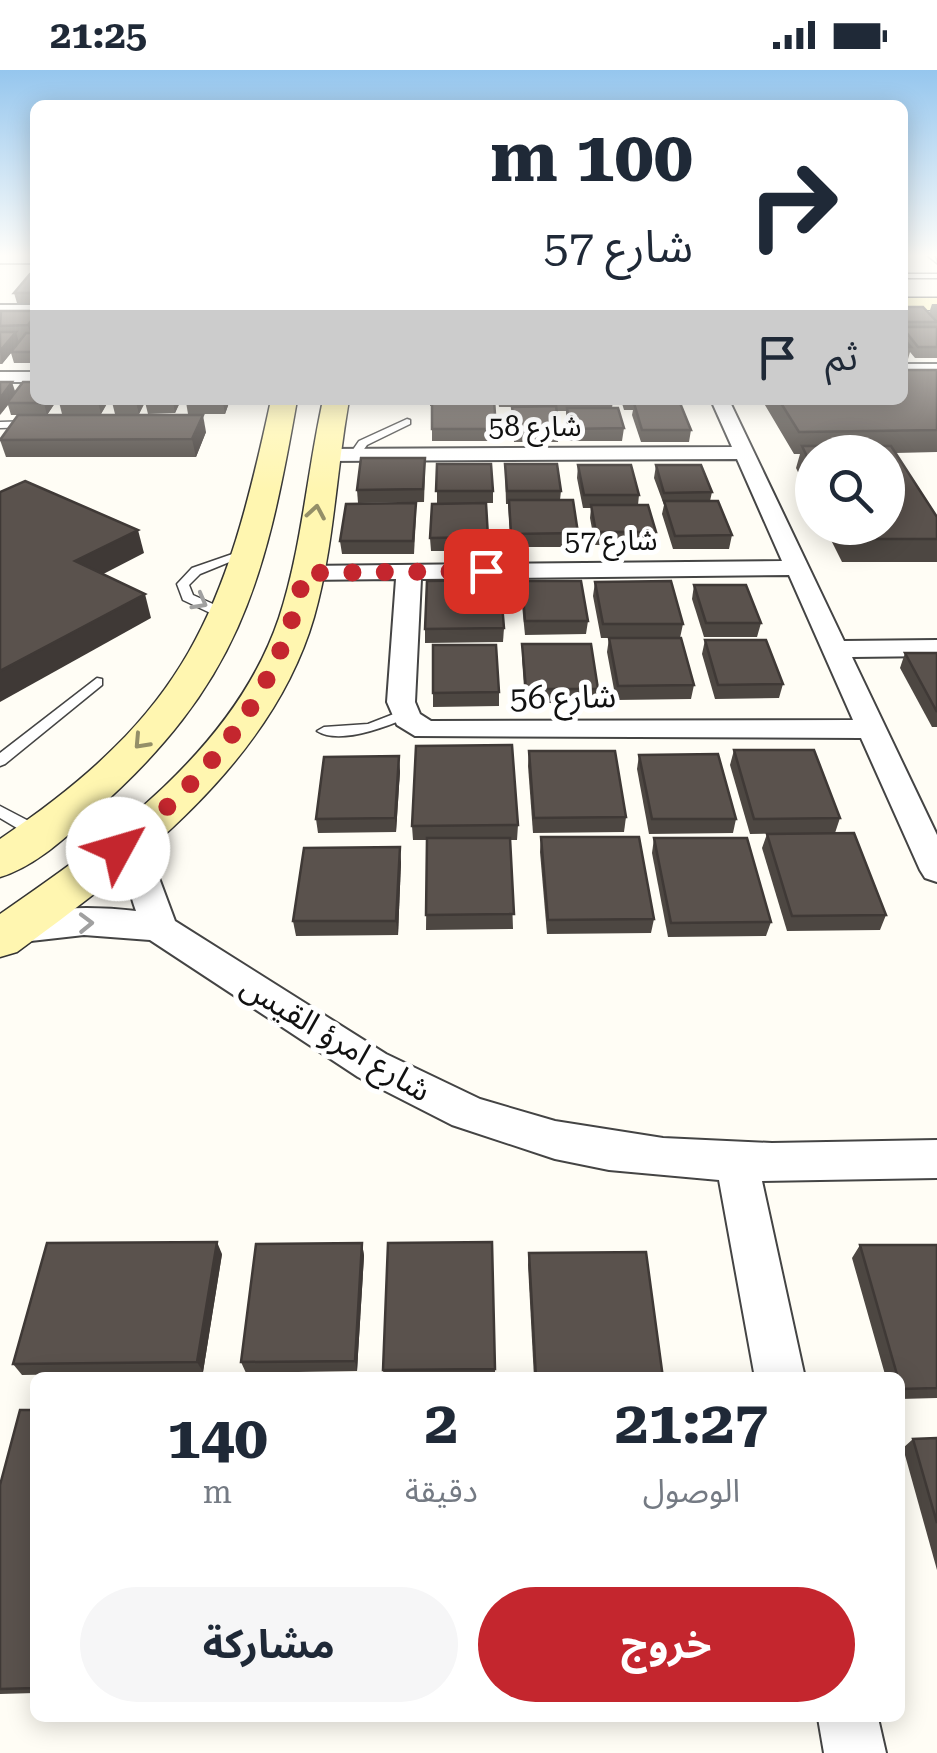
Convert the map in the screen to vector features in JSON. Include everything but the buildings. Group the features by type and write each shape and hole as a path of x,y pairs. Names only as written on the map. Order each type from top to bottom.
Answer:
{"street":[{"path":"908,369 937,369"},
{"path":"0,377 30,377"},
{"path":"722,405 934,857"},
{"path":"6,935 144,828 199,774 275,670 296,618 336,436 307,442 282,409"},
{"path":"2,856 38,833 117,767 174,705 210,654 228,616 248,552 282,409"},
{"name":"شارع 58","path":"336,436 744,453"},
{"name":"شارع 57","path":"304,573 798,568"},
{"path":"404,714 401,702 409,571"},
{"path":"834,648 937,648"},
{"path":"210,654 214,661 234,671 275,670"},
{"path":"174,705 213,707 239,723"},
{"name":"شارع 56","path":"404,714 418,727 446,733 872,728"},
{"path":"144,828 142,878 160,928"},
{"name":"شارع امرؤ القيس","path":"6,935 89,922 160,928 386,1077 451,1107 518,1130 598,1150 737,1163 937,1160"},
{"path":"737,1163 779,1372"},
{"path":"849,1722 856,1753"}],"lane":[{"path":"336,436 363,442 407,422"},
{"path":"0,425 39,424"},
{"path":"228,616 187,597 183,584 196,571 248,552"},
{"path":"0,762 97,682"},
{"path":"324,730 370,728 404,714"},
{"path":"0,811 38,833"}],"route":[{"path":"118,849 199,774 275,670 296,618 304,573 486,571"}]}
